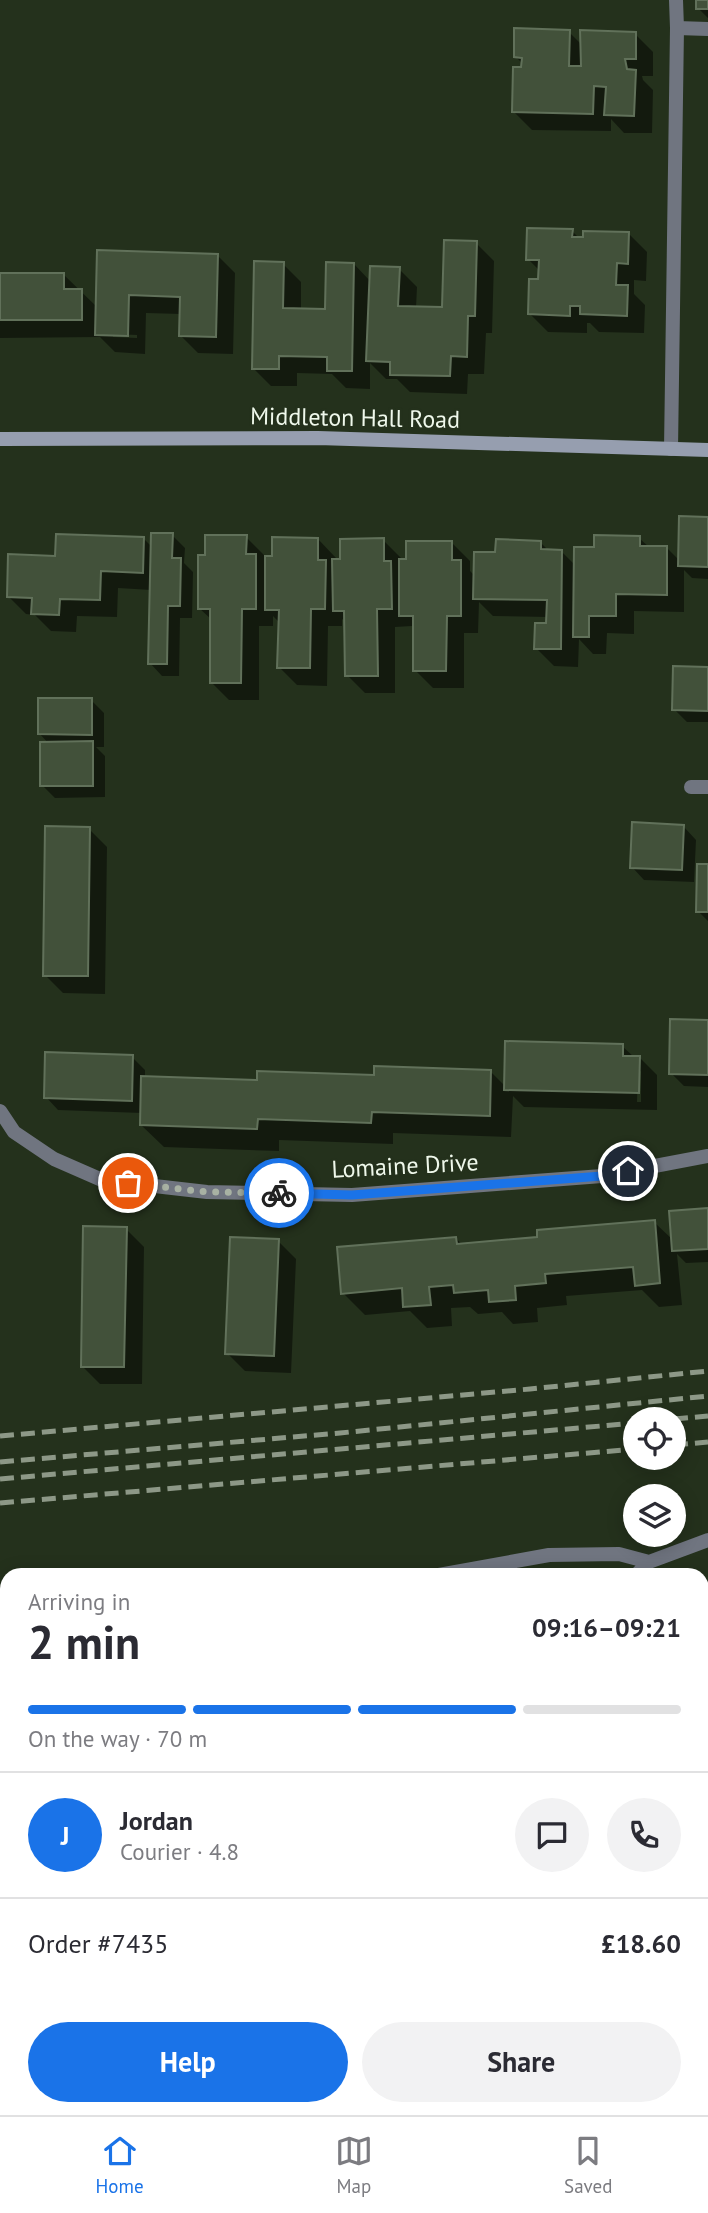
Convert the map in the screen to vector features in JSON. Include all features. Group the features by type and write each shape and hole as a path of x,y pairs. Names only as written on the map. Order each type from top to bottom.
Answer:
{"main road":[{"name":"Middleton Hall Road","path":"0,439 318,438 708,450"}],"street":[{"path":"671,449 677,0"},
{"path":"677,28 708,29"},
{"path":"691,787 708,787"},
{"name":"Lomaine Drive","path":"0,1111 14,1132 54,1159 102,1180 207,1192 352,1195 602,1176 708,1156"},
{"path":"643,1568 649,1562 708,1540"},
{"path":"478,1568 549,1555 619,1554 649,1562"}],"building":[{"path":"696,0 708,0 708,9 696,9"},
{"path":"514,28 570,30 569,66 581,66 580,30 636,32 636,59 625,59 627,69 636,70 634,116 604,115 606,87 594,86 593,114 512,112 513,67 521,67 522,58 514,57"},
{"path":"527,228 573,229 572,237 583,237 583,231 629,232 628,264 617,263 616,285 628,285 627,316 580,314 580,306 570,306 570,316 528,314 529,279 538,279 539,260 526,260"},
{"path":"444,240 477,241 475,316 468,316 467,357 451,356 450,376 390,375 390,362 366,361 370,266 400,267 398,306 442,307"},
{"path":"97,250 218,254 216,337 179,336 180,297 129,295 128,336 95,335"},
{"path":"254,261 284,262 283,308 325,309 326,262 354,263 352,371 327,371 327,357 279,356 279,369 252,369"},
{"path":"0,273 64,273 64,289 82,289 82,320 0,320"},
{"path":"679,516 708,517 708,567 678,566"},
{"path":"151,533 173,533 172,558 181,558 180,606 168,606 167,664 148,664"},
{"path":"56,534 144,537 143,573 101,571 100,600 60,599 59,615 31,614 32,598 7,597 8,554 55,556"},
{"path":"205,535 247,535 246,554 256,554 256,609 242,609 241,683 210,683 210,609 198,609 198,555 205,555"},
{"path":"594,535 640,536 640,546 667,546 667,595 616,594 616,616 589,616 589,637 573,637 574,547 594,547"},
{"path":"272,537 318,538 318,560 326,560 325,609 311,609 310,668 277,668 279,610 265,610 265,556 272,556"},
{"path":"384,538 384,561 391,561 392,609 377,609 378,676 345,676 344,611 333,611 332,559 340,559 340,539"},
{"path":"496,539 541,541 541,549 562,550 561,649 534,649 535,623 546,623 547,600 473,599 474,552 495,552"},
{"path":"406,541 452,541 452,560 461,560 461,616 447,616 446,671 413,671 413,616 399,616 399,559 406,559"},
{"path":"673,666 708,667 708,711 672,710"},
{"path":"38,698 92,698 92,735 38,734"},
{"path":"93,741 93,786 40,786 40,742"},
{"path":"632,822 684,825 682,870 630,868"},
{"path":"45,826 90,827 88,976 43,976"},
{"path":"697,864 708,864 708,912 696,912"},
{"path":"670,1019 708,1020 708,1075 669,1074"},
{"path":"505,1041 623,1044 623,1056 640,1056 639,1093 504,1090"},
{"path":"45,1052 133,1055 132,1101 44,1098"},
{"path":"374,1066 491,1070 490,1116 372,1112 371,1123 258,1119 257,1129 140,1125 141,1076 257,1080 257,1071 374,1075"},
{"path":"708,1208 708,1249 672,1251 669,1211"},
{"path":"655,1220 660,1283 635,1286 633,1267 545,1274 546,1283 515,1286 516,1300 489,1302 488,1290 454,1293 453,1285 429,1287 431,1305 403,1307 402,1288 341,1294 337,1247 456,1237 457,1244 537,1237 537,1230"},
{"path":"83,1226 127,1227 124,1367 81,1367"},
{"path":"230,1237 279,1239 274,1356 225,1354"}],"railway":[{"path":"0,1436 708,1371"},
{"path":"0,1462 340,1433 708,1396"},
{"path":"686,1418 708,1416"},
{"path":"0,1479 623,1424"},
{"path":"686,1444 708,1442"},
{"path":"0,1503 623,1450"}],"way so far":[{"path":"128,1183 207,1192 279,1193"}],"route":[{"path":"279,1193 352,1195 602,1176 628,1171"}]}
